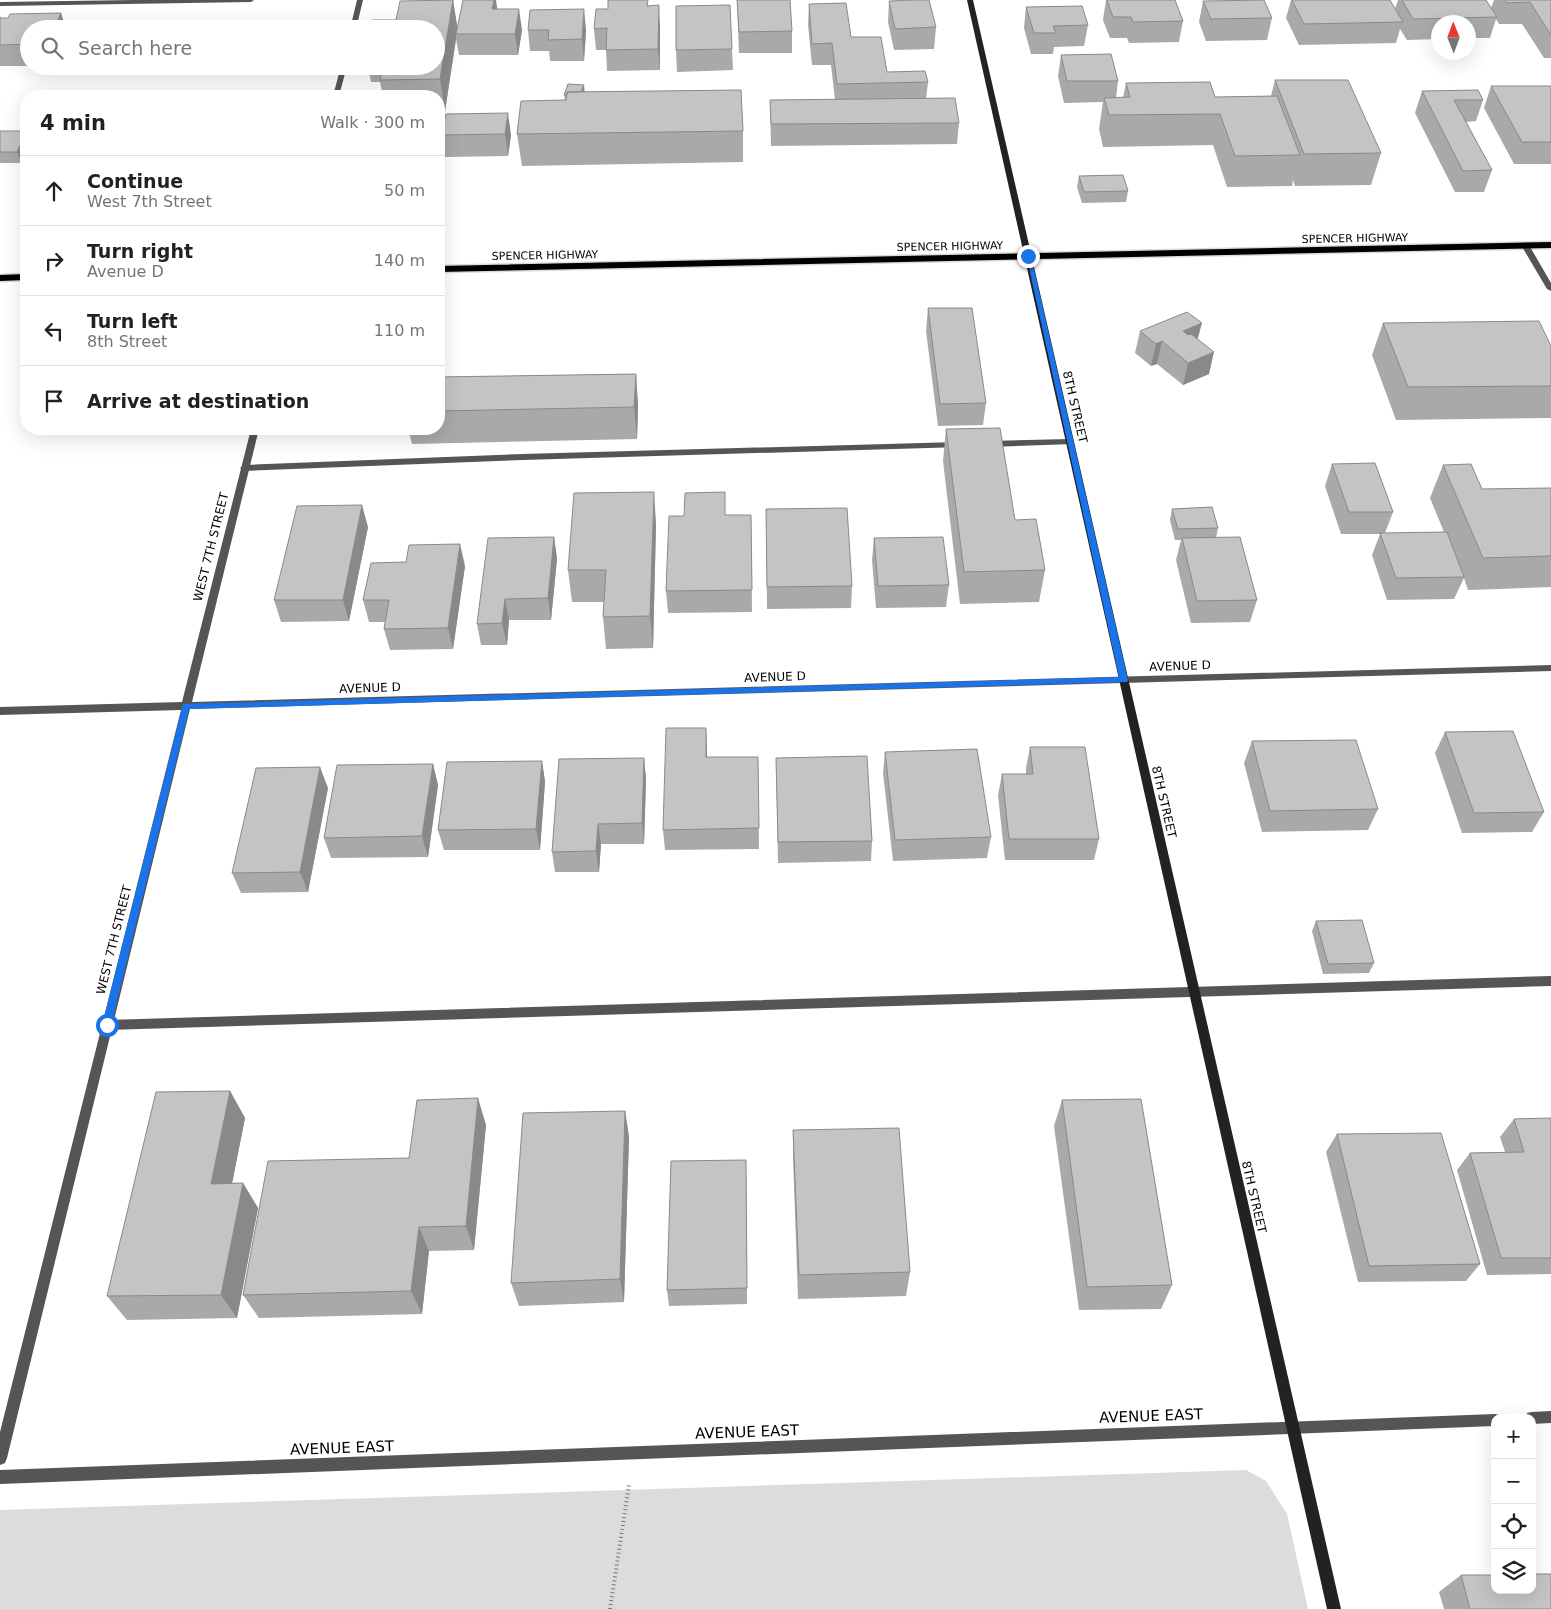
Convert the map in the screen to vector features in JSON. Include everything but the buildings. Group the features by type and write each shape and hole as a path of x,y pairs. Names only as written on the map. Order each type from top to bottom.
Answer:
{"main road":[{"name":"SPENCER HIGHWAY","path":"445,268 1551,245"},
{"path":"0,278 20,277"}],"street":[{"path":"0,4 251,0"},
{"path":"355,20 360,0"},
{"name":"8TH STREET","path":"970,0 1334,1609"},
{"path":"338,90 342,75"},
{"path":"1526,245 1551,289"},
{"name":"WEST 7TH STREET","path":"0,1458 252,435"},
{"path":"985,444 1070,442"},
{"path":"244,468 561,455 966,445"},
{"name":"AVENUE D","path":"0,711 1551,668"},
{"path":"107,1025 1551,981"},
{"path":"1536,1418 1551,1418"},
{"name":"AVENUE EAST","path":"0,1477 1491,1420"}],"path":[{"path":"610,1609 634,1453"}],"shaded area":[{"path":"1246,1470 1266,1481 1287,1514 1308,1609 0,1609 0,1510"}],"route":[{"path":"107,1025 186,706 1124,680 1028,256"}]}
